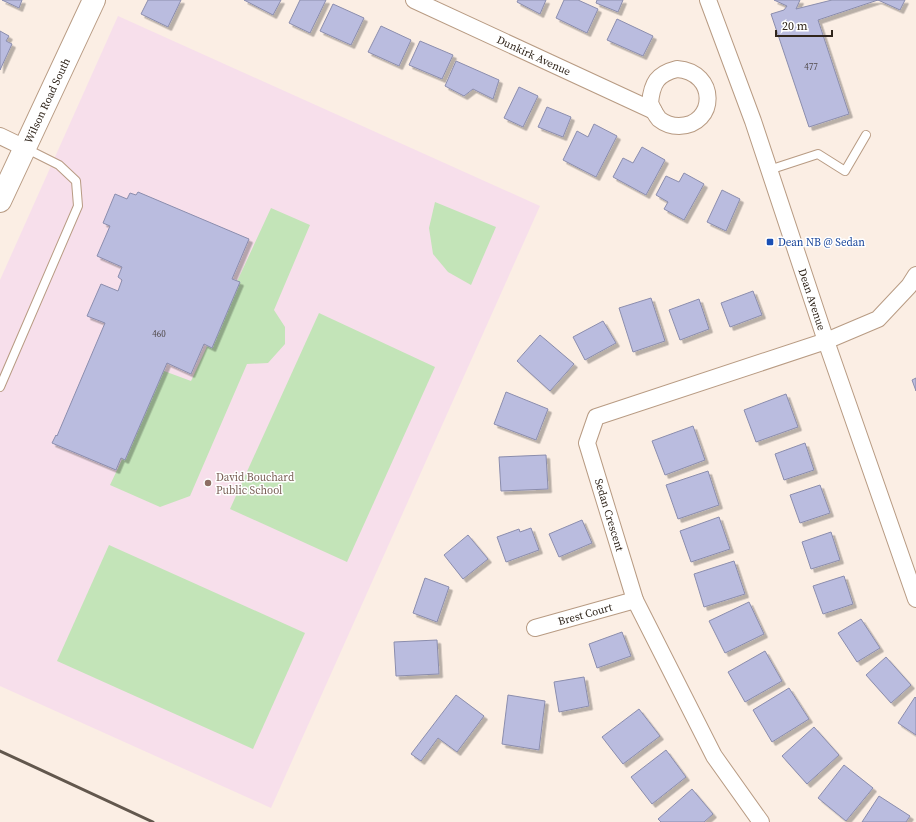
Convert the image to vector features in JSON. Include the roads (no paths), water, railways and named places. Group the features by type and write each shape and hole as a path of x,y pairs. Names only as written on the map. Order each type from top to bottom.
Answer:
{"main road":[{"name":"Wilson Road South","path":"0,201 94,0"}],"street":[{"name":"Dunkirk Avenue","path":"414,0 654,111"},
{"name":"Dean Avenue","path":"708,0 753,121 826,341 916,599"},
{"path":"0,136 25,148"},
{"path":"826,341 878,319 909,286 916,275"},
{"name":"Sedan Crescent","path":"761,822 714,756 635,600 587,443 596,417 826,341"},
{"name":"Brest Court","path":"534,628 635,600"}],"lane":[{"path":"769,170 818,154 845,171 866,135"},
{"path":"0,387 78,206 76,181 60,165 25,148"}],"railway":[{"path":"0,751 153,822"}],"place":[{"name":"Dean NB @ Sedan","path":"770,242"},
{"name":"David Bouchard Public School","path":"208,483"}]}
